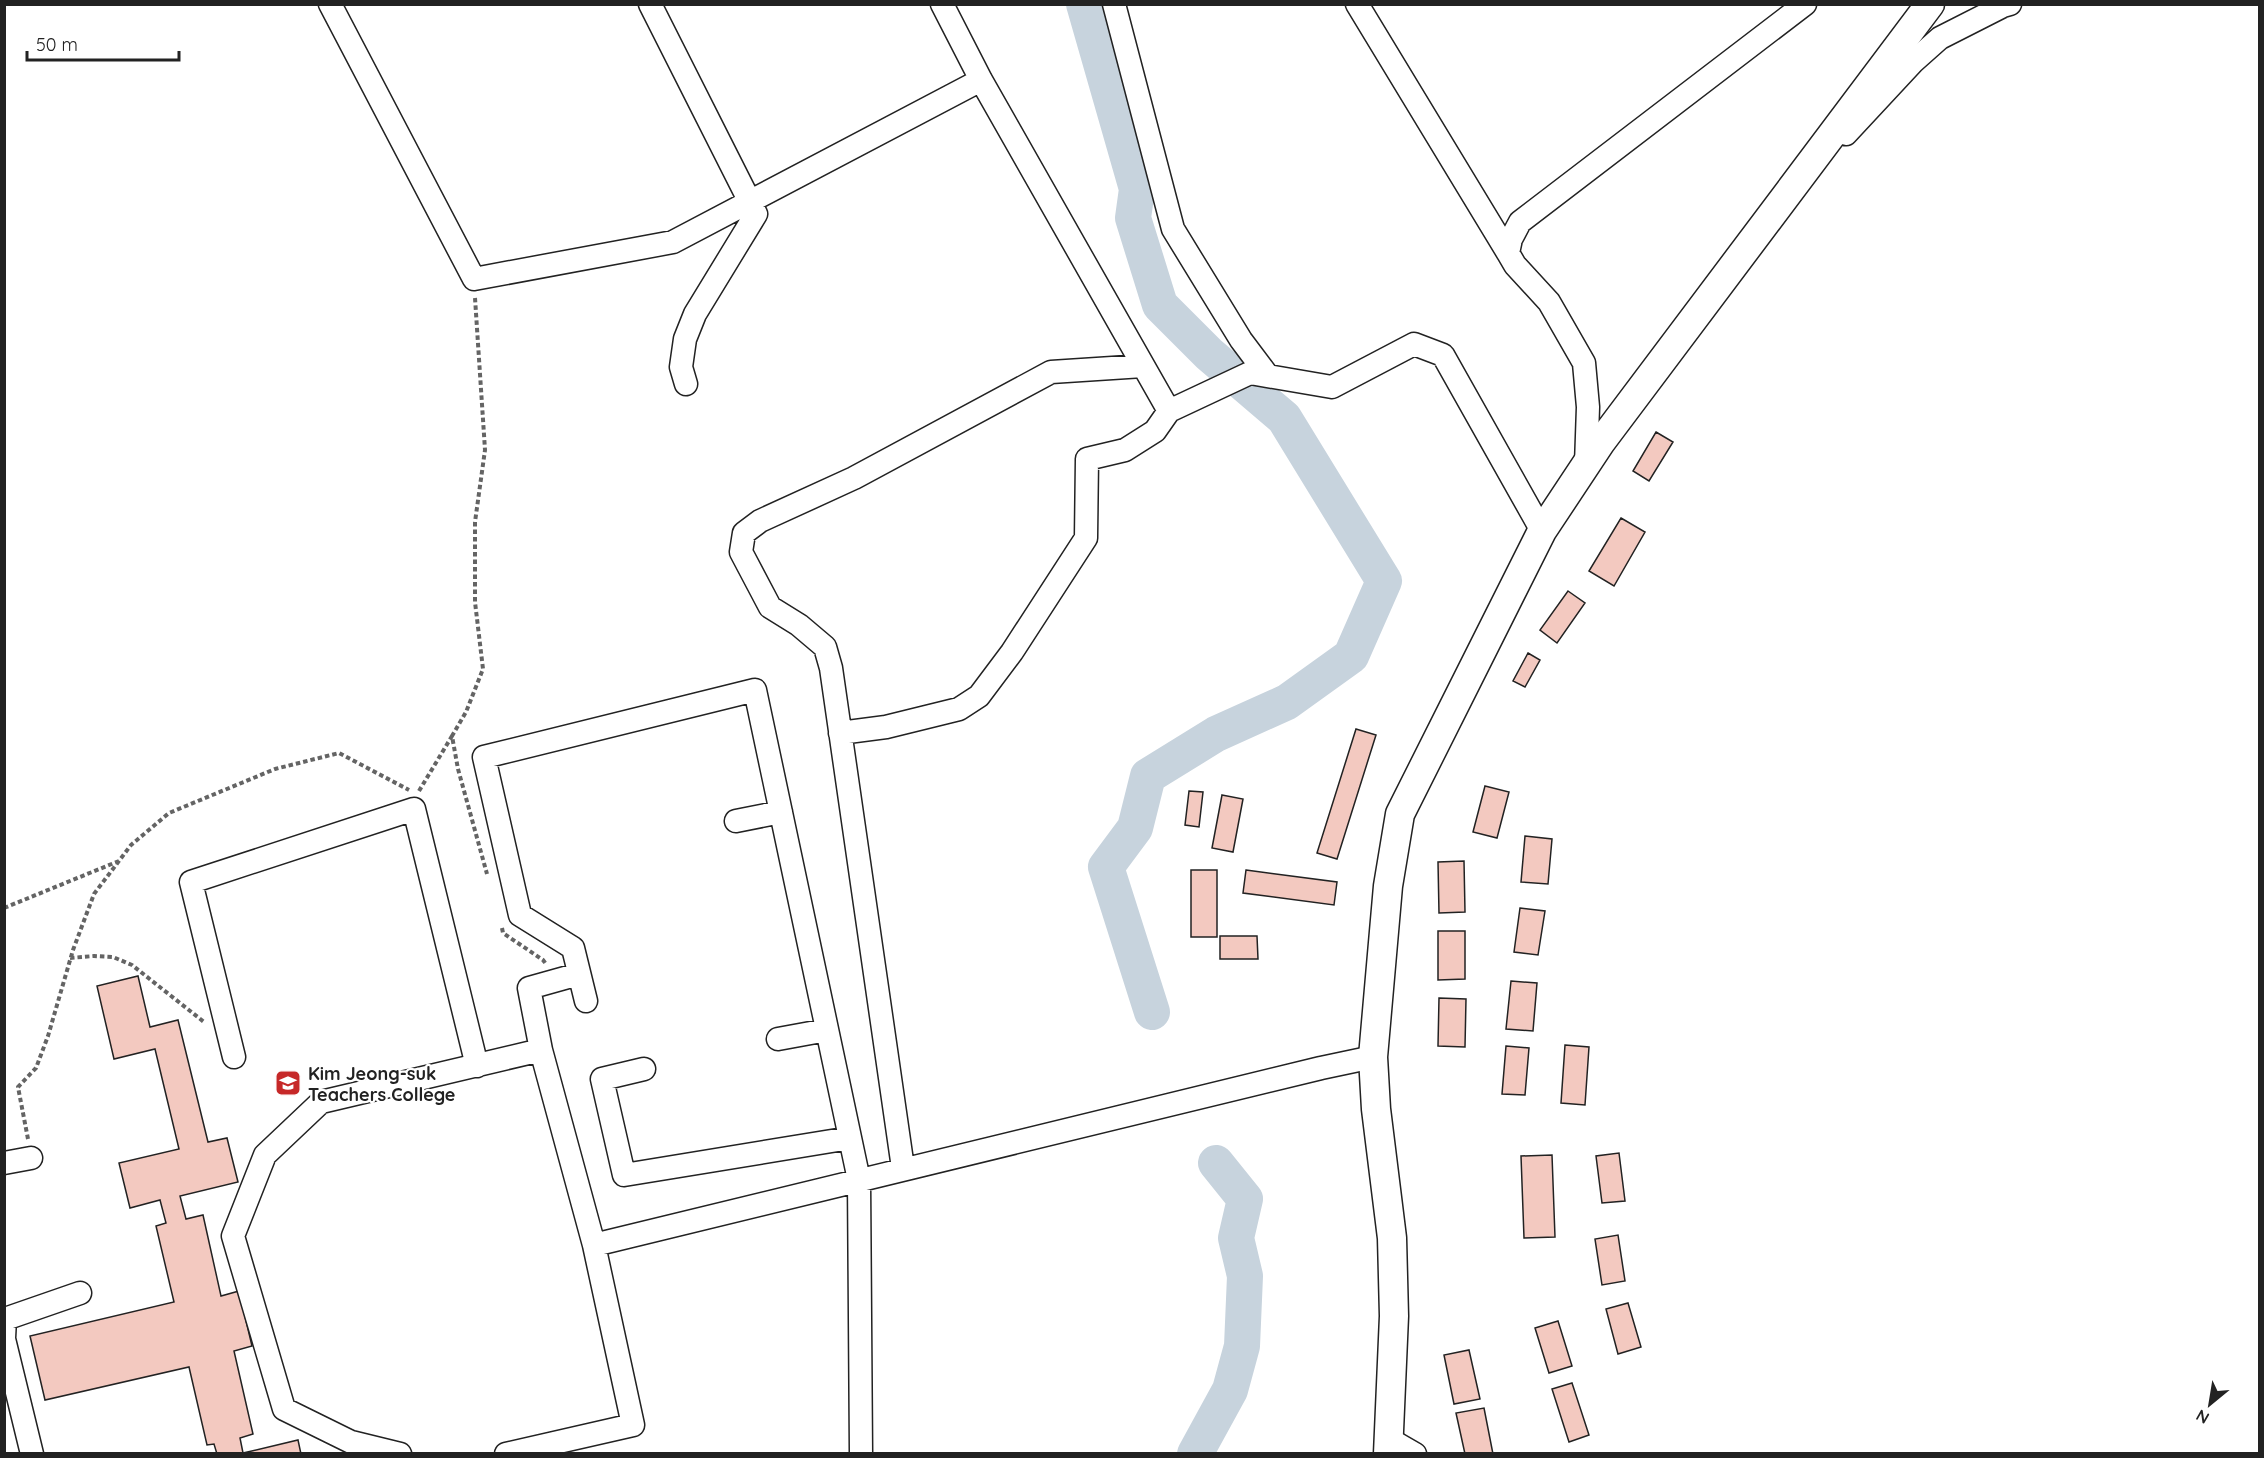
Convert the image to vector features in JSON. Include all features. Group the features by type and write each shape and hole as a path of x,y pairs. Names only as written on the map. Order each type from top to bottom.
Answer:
{"main road":[{"path":"1388,1446 1394,1316 1392,1238 1376,1109 1373,1057 1388,886 1400,814 1542,531 1586,465 1930,4"}],"street":[{"path":"330,4 474,279 673,242 981,80"},
{"path":"650,4 756,214 695,314 686,339 681,367 686,384"},
{"path":"942,4 981,80 1169,411"},
{"path":"1114,4 1173,229 1241,340 1259,375"},
{"path":"1356,4 1515,265 1549,302 1584,363 1588,407 1586,465"},
{"path":"1508,253 1511,239 1520,222 1805,4"},
{"path":"1791,192 1913,62 1940,38 2010,4"},
{"path":"840,733 886,727 959,709 980,696 1012,652 1086,538 1087,459 1125,450 1155,430 1169,411 1221,388 1259,375 1332,387 1414,345 1443,355 1542,531"},
{"path":"903,1168 831,668 825,647 799,625 770,608 741,552 744,533 760,521 854,478 1051,372 1143,366"},
{"path":"586,1001 573,948 520,915 484,757 754,690 859,1180 861,1454"},
{"path":"232,1047 191,882 414,809 477,1066"},
{"path":"736,820 781,812"},
{"path":"506,1454 633,1425 594,1245 541,1050 529,988 579,974"},
{"path":"778,1039 827,1030"},
{"path":"400,1454 350,1448 284,1409 233,1236 265,1155 321,1102 541,1050"},
{"path":"594,1245 903,1168 1373,1057"},
{"path":"644,1070 602,1079 624,1175 850,1137"},
{"path":"4,1163 31,1158"},
{"path":"32,1454 4,1338 6,1319 80,1293"},
{"path":"1388,1446 1415,1454"}],"path":[{"path":"31,1158 18,1087 36,1068 48,1036 70,958 94,894 131,846 169,813 275,770 339,753 417,794 466,712 483,669 475,602 475,522 485,450 474,279"},
{"path":"452,736 458,769 488,878"},
{"path":"4,908 120,861"},
{"path":"500,922 503,933 543,960 556,981"},
{"path":"70,958 113,957 132,965 232,1047"}],"building":[{"path":"1656,432 1673,442 1649,481 1633,471"},
{"path":"1621,518 1645,532 1614,586 1589,571"},
{"path":"1568,591 1585,603 1557,643 1540,630"},
{"path":"1528,653 1540,660 1525,687 1513,681"},
{"path":"1356,729 1376,735 1337,859 1317,853"},
{"path":"1485,786 1509,792 1497,838 1473,832"},
{"path":"1189,791 1203,792 1199,827 1185,825"},
{"path":"1222,795 1243,799 1233,852 1212,848"},
{"path":"1525,836 1552,839 1548,884 1521,882"},
{"path":"1464,861 1465,912 1439,913 1438,862"},
{"path":"1191,870 1217,870 1217,937 1191,937"},
{"path":"1246,870 1337,882 1334,905 1243,893"},
{"path":"1520,908 1545,911 1538,955 1514,952"},
{"path":"1438,931 1465,931 1465,979 1438,980"},
{"path":"1220,936 1257,936 1258,959 1220,959"},
{"path":"138,976 150,1027 178,1020 208,1142 227,1138 238,1182 180,1196 186,1219 203,1215 221,1296 239,1291 252,1346 234,1351 253,1434 240,1438 243,1453 298,1440 301,1454 217,1454 214,1444 207,1445 189,1367 45,1400 30,1336 174,1302 156,1226 166,1223 160,1200 130,1208 119,1163 179,1149 155,1049 114,1059 97,986"},
{"path":"1511,981 1537,983 1533,1031 1506,1029"},
{"path":"1439,998 1466,999 1465,1047 1438,1046"},
{"path":"1565,1045 1589,1047 1585,1105 1561,1103"},
{"path":"1506,1046 1529,1048 1525,1095 1502,1094"},
{"path":"1619,1153 1625,1201 1602,1203 1596,1156"},
{"path":"1552,1155 1555,1237 1524,1238 1521,1156"},
{"path":"1618,1235 1625,1281 1602,1285 1595,1239"},
{"path":"1628,1303 1641,1347 1618,1354 1606,1309"},
{"path":"1558,1321 1572,1366 1549,1373 1535,1328"},
{"path":"1469,1350 1480,1399 1454,1404 1444,1355"},
{"path":"1572,1383 1589,1435 1569,1442 1552,1389"},
{"path":"1484,1408 1493,1454 1465,1454 1456,1413"}],"waterway":[{"path":"1084,4 1137,189 1133,218 1160,305 1209,354 1284,418 1384,581 1351,656 1287,702 1216,734 1148,776 1135,828 1106,867 1152,1012"},
{"path":"1195,1454 1230,1390 1242,1346 1245,1276 1236,1238 1245,1199 1216,1163"}],"place":[{"name":"Kim Jeong-suk Teachers College","path":"288,1083"}]}
